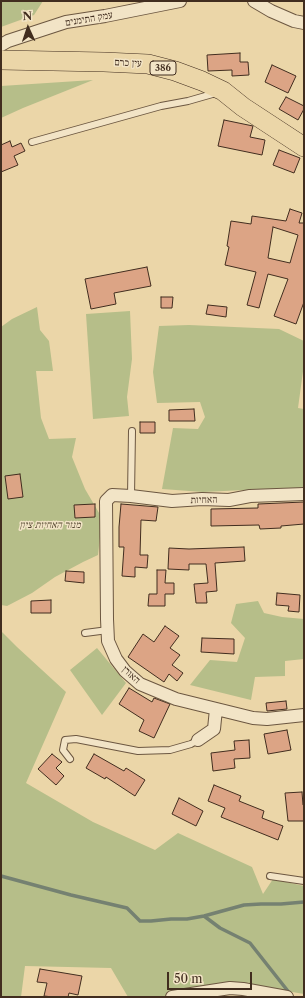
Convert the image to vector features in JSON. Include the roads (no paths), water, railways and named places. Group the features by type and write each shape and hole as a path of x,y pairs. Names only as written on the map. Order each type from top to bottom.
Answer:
{"main road":[{"name":"עין כרם","path":"1,60 148,64 175,71 223,91 243,107 304,147"}],"street":[{"name":"עמק התימנים","path":"1,45 8,41 66,22 180,1"},
{"path":"254,1 271,11 294,21 304,23"},
{"name":"האחיות","path":"106,501 112,495 172,501 202,499 229,500 250,496 304,494"},
{"name":"האורן","path":"106,501 108,641 116,659 125,671 140,684 176,699 216,709 253,718 267,719 304,715"},
{"path":"198,740 214,729 216,709"},
{"path":"172,997 230,988 243,988 288,997"}],"lane":[{"path":"32,142 161,106 188,101 223,91"},
{"path":"131,496 132,431"},
{"path":"84,633 108,630"},
{"path":"70,759 63,750 65,740 76,739 138,751 170,750 191,744 198,740"},
{"path":"270,876 304,881"}],"waterway":[{"path":"1,876 127,908 140,921 187,919 244,905 304,902"},
{"path":"204,916 220,928 250,943 291,995"}],"park label":[{"name":"מנזר האחיות ציון","path":"50,525"}]}
